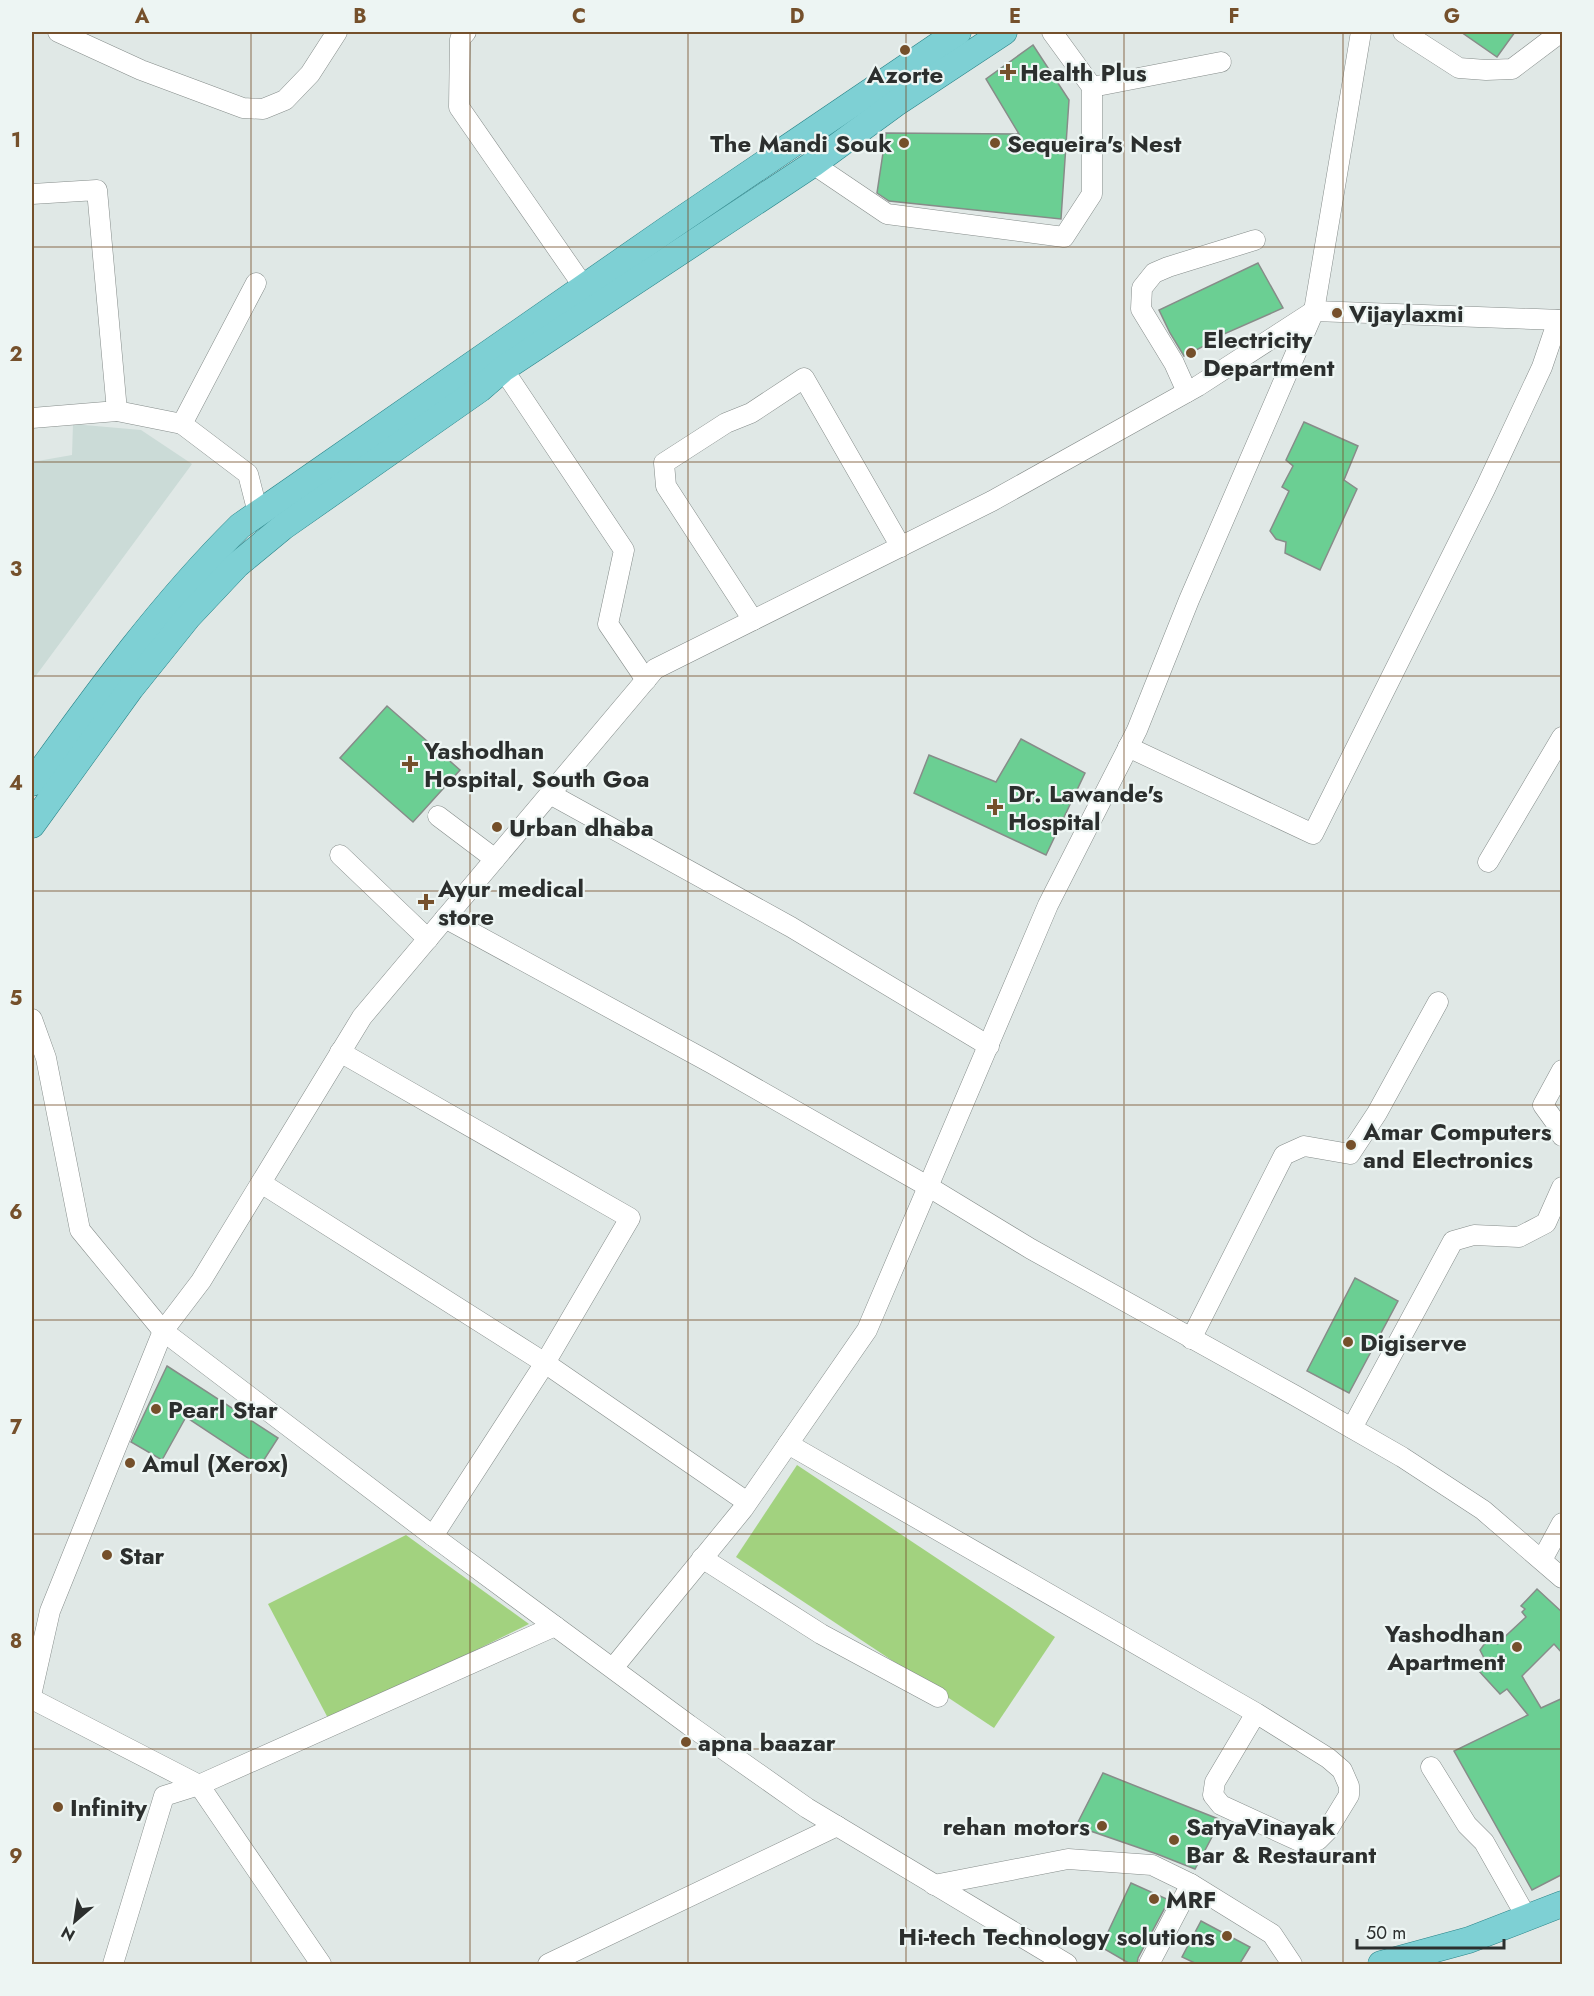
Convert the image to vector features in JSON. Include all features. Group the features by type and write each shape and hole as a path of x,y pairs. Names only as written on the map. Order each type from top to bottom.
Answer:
{"main road":[{"path":"32,783 122,659 203,563 240,526 584,287 958,32"},
{"path":"32,825 131,688 188,617 237,565 284,527 480,388 503,369 813,164 895,104 1004,32"},
{"path":"1381,1965 1469,1940 1563,1904"}],"street":[{"path":"58,32 151,74 243,108 263,109 285,100 310,74 337,32"},
{"path":"813,164 887,214 1064,237 1092,194 1092,87 1052,32"},
{"path":"613,1668 747,1502 867,1330 1048,905 1128,747 1314,311 1361,32"},
{"path":"1403,32 1459,68 1486,70 1512,69 1561,32"},
{"path":"458,34 459,107 584,287"},
{"path":"1092,87 1221,62"},
{"path":"32,194 97,190 117,411"},
{"path":"1186,393 1174,363 1141,309 1142,288 1154,273 1168,267 1255,240"},
{"path":"182,423 256,283"},
{"path":"32,1691 50,1611 163,1331 201,1281 362,1017 655,669 992,501 1186,393 1314,311 1560,320 1542,367 1485,489 1313,834 1128,747"},
{"path":"503,369 624,550 608,624 646,680"},
{"path":"753,620 666,486 663,463 726,423 751,413 804,378 901,547"},
{"path":"32,418 117,411 182,423 248,474 258,513"},
{"path":"1488,862 1563,737"},
{"path":"550,794 791,927 989,1046"},
{"path":"438,816 495,859"},
{"path":"340,855 428,939"},
{"path":"445,918 711,1063 929,1187 1031,1250 1402,1457 1483,1510 1563,1578"},
{"path":"1191,1339 1284,1155 1304,1146 1350,1154 1377,1113 1438,1002"},
{"path":"32,1019 46,1058 80,1230 163,1331 433,1536 699,1732 807,1808 1067,1965"},
{"path":"340,1052 630,1218 545,1363 433,1536"},
{"path":"1563,1070 1543,1105 1563,1136"},
{"path":"261,1183 545,1363 747,1502"},
{"path":"1352,1428 1453,1241 1474,1235 1519,1237 1545,1223 1563,1187"},
{"path":"788,1444 1256,1713 1328,1758 1342,1770 1349,1786 1349,1795 1327,1832 1318,1840 1309,1844 1299,1841 1221,1805 1213,1795 1215,1782 1256,1713"},
{"path":"1542,1560 1563,1523"},
{"path":"702,1558 821,1634 938,1697"},
{"path":"113,1965 164,1796 199,1785 555,1626"},
{"path":"32,1699 199,1785 321,1965"},
{"path":"1431,1767 1467,1825 1484,1842 1527,1918"},
{"path":"548,1965 837,1826"},
{"path":"934,1885 1068,1859 1152,1865 1191,1884 1272,1934 1292,1965"},
{"path":"1149,1965 1191,1884"}],"shaded area":[{"path":"73,424 141,430 192,464 32,681 32,462 72,455"}],"green space":[{"path":"797,1465 1055,1637 994,1728 736,1557"},
{"path":"406,1535 529,1624 330,1722 268,1604"}],"building":[{"path":"1461,32 1515,32 1497,57"},
{"path":"1033,45 1069,100 1061,219 889,201 877,193 886,133 1019,134 986,79"},
{"path":"1258,263 1283,308 1217,337 1218,339 1184,356 1159,310"},
{"path":"1304,422 1358,446 1344,480 1357,489 1320,570 1285,553 1286,542 1276,539 1270,531 1289,491 1282,487 1293,466 1286,460"},
{"path":"387,706 460,770 413,822 340,758"},
{"path":"1021,739 1085,773 1046,855 914,793 929,755 996,782"},
{"path":"1355,1278 1398,1301 1349,1393 1307,1371"},
{"path":"167,1366 278,1438 260,1466 186,1417 162,1460 131,1442"},
{"path":"1537,1589 1563,1613 1563,1654 1554,1644 1522,1676 1541,1708 1563,1698 1563,1874 1532,1890 1454,1751 1528,1715 1507,1689 1500,1694 1478,1670 1486,1662 1480,1650 1488,1639 1497,1644 1526,1617 1522,1612 1525,1609 1521,1606"},
{"path":"1103,1773 1221,1820 1195,1869 1076,1826"},
{"path":"1131,1883 1169,1900 1138,1958 1137,1965 1132,1965 1101,1947"},
{"path":"1201,1921 1250,1947 1239,1965 1199,1965 1182,1957"}],"place":[{"name":"Azorte","path":"905,50"},
{"name":"Health Plus","path":"1008,72"},
{"name":"The Mandi Souk","path":"904,143"},
{"name":"Sequeira's Nest","path":"995,143"},
{"name":"Vijaylaxmi","path":"1337,313"},
{"name":"Electricity Department","path":"1191,353"},
{"name":"Yashodhan Hospital, South Goa","path":"410,764"},
{"name":"Dr. Lawande's Hospital","path":"995,807"},
{"name":"Urban dhaba","path":"497,827"},
{"name":"Ayur medical store","path":"426,902"},
{"name":"Amar Computers and Electronics","path":"1351,1145"},
{"name":"Digiserve","path":"1348,1342"},
{"name":"Pearl Star","path":"156,1409"},
{"name":"Amul (Xerox)","path":"130,1463"},
{"name":"Star","path":"107,1555"},
{"name":"Yashodhan Apartment","path":"1517,1647"},
{"name":"apna baazar","path":"686,1742"},
{"name":"Infinity","path":"58,1807"},
{"name":"rehan motors","path":"1102,1826"},
{"name":"SatyaVinayak Bar & Restaurant","path":"1174,1840"},
{"name":"MRF","path":"1154,1899"},
{"name":"Hi-tech Technology solutions","path":"1227,1936"}]}
